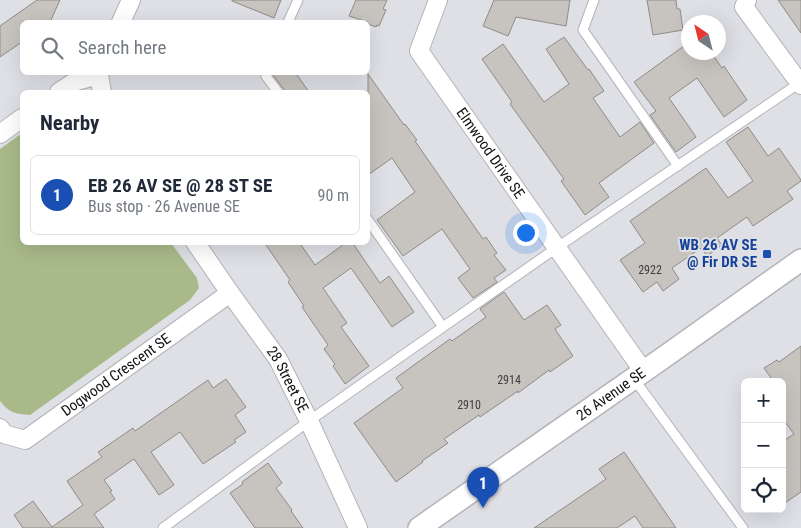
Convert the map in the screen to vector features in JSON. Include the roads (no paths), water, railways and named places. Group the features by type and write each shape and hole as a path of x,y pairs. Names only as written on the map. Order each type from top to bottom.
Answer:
{"street":[{"path":"122,20 131,0"},
{"name":"Elmwood Drive SE","path":"438,0 419,50 557,247 639,375"},
{"path":"747,0 744,7 800,83"},
{"path":"62,90 76,81 100,80"},
{"path":"0,134 20,119"},
{"name":"28 Street SE","path":"197,245 278,359 358,528"},
{"name":"26 Avenue SE","path":"419,528 801,260"},
{"name":"Dogwood Crescent SE","path":"0,428 4,434 26,440 230,293"}],"lane":[{"path":"289,20 298,0"},
{"path":"594,0 583,30 678,166"},
{"path":"266,75 276,90"},
{"path":"163,528 442,327 800,83"},
{"path":"370,223 442,327"},
{"path":"639,375 743,528"}],"place":[{"name":"WB 26 AV SE @ Fir DR SE","path":"767,254"},
{"name":"EB 26 AV SE @ 28 ST SE","path":"483,508"}]}
